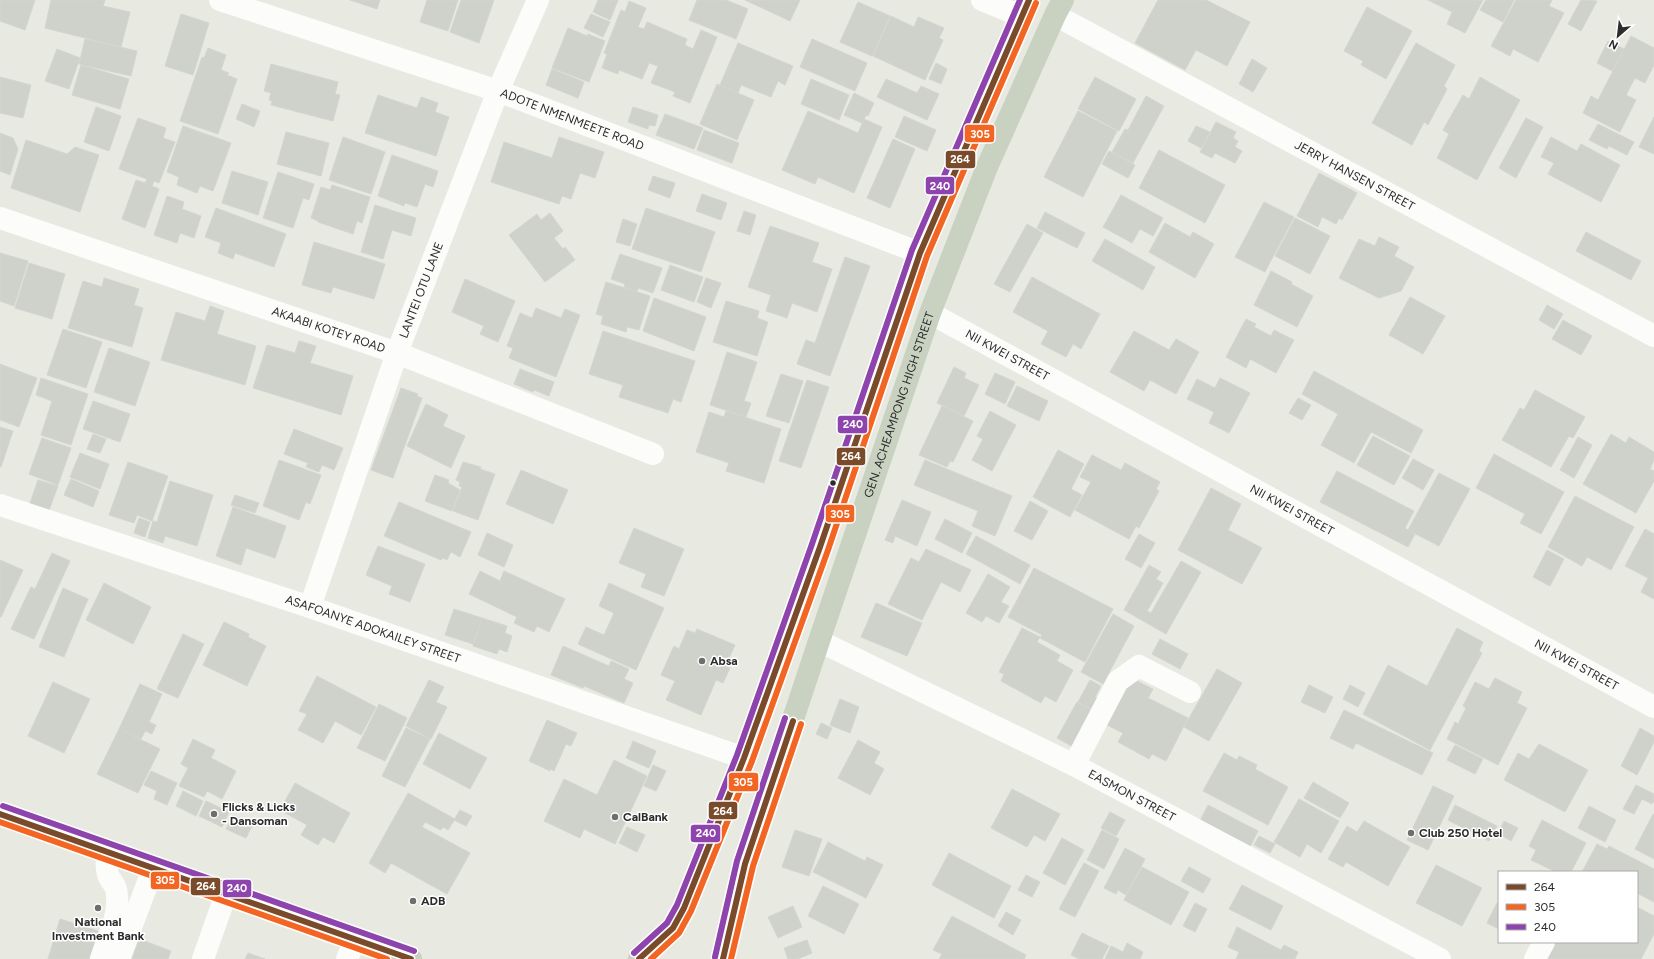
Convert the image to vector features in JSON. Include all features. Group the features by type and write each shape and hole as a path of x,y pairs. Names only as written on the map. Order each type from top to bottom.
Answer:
{"main road":[{"name":"GEN. ACHEAMPONG HIGH STREET","path":"723,959 745,864 930,313 987,167 1059,7"},
{"path":"639,959 673,928 684,908 744,758 820,546 920,253 1025,8"},
{"path":"0,814 226,894 351,949 411,959"}],"street":[{"name":"ADOTE NMENMEETE ROAD","path":"220,0 498,91 920,253"},
{"name":"LANTEI OTU LANE","path":"310,607 397,353 498,91 538,0"},
{"path":"982,0 1025,8"},
{"name":"JERRY HANSEN STREET","path":"1059,7 1654,336"},
{"name":"AKAABI KOTEY ROAD","path":"0,218 397,353 653,454"},
{"name":"NII KWEI STREET","path":"930,313 1654,707"},
{"name":"ASAFOANYE ADOKAILEY STREET","path":"0,505 310,607 744,758"},
{"name":"EASMON STREET","path":"819,640 1074,765 1440,959"},
{"path":"1074,765 1118,681 1130,671 1139,666 1190,692"},
{"path":"101,959 116,914 118,897 116,886 107,871 107,852"},
{"path":"119,959 154,868"},
{"path":"203,959 226,894"},
{"path":"1535,959 1543,943"}],"building":[{"path":"0,0 35,0 25,30 0,21"},
{"path":"51,0 105,0 103,6 130,12 121,47 45,28"},
{"path":"350,0 380,0 377,9"},
{"path":"427,0 458,0 448,31 420,22"},
{"path":"461,0 494,0 479,43 450,32"},
{"path":"598,0 618,0 610,20 593,12"},
{"path":"697,0 726,0 748,9 736,39 689,20"},
{"path":"745,0 800,0 790,21"},
{"path":"1158,0 1206,0 1250,22 1227,66 1196,50 1185,70 1135,43"},
{"path":"1428,0 1483,0 1465,33 1447,24 1452,12"},
{"path":"1486,0 1514,0 1503,22 1480,10"},
{"path":"1516,0 1552,0 1549,6 1564,13 1538,62 1513,49 1510,56 1491,46"},
{"path":"1581,0 1597,1 1581,31 1568,24"},
{"path":"629,1 646,8 638,27 644,29 647,22 687,39 685,45 693,49 701,30 717,37 690,103 673,96 675,92 651,83 658,66 649,63 642,79 619,70 618,74 602,68 607,54 604,53 621,10 625,12"},
{"path":"858,2 890,16 872,56 840,42"},
{"path":"1367,7 1412,31 1386,79 1361,65 1363,61 1344,51"},
{"path":"181,14 209,23 193,75 165,66"},
{"path":"591,14 610,22 603,37 584,28"},
{"path":"891,16 914,27 918,17 944,28 939,38 943,40 925,80 873,56"},
{"path":"568,28 587,36 588,34 605,41 589,82 552,68"},
{"path":"1631,36 1654,48 1654,65 1645,83 1635,78 1626,95 1636,100 1620,132 1583,113 1591,96 1598,100"},
{"path":"85,39 137,51 131,76 79,64"},
{"path":"812,39 867,63 855,91 800,67"},
{"path":"1608,41 1624,49 1612,71 1597,63"},
{"path":"738,43 793,66 785,85 778,81 771,97 741,85 738,93 720,85"},
{"path":"1416,43 1455,65 1444,86 1447,89 1428,125 1424,122 1412,145 1372,123"},
{"path":"208,48 226,55 221,70 229,73 227,75 237,79 218,134 180,121 202,57 204,58"},
{"path":"57,49 80,58 69,89 45,81"},
{"path":"1252,59 1267,68 1253,92 1239,84"},
{"path":"936,63 947,69 941,84 929,79"},
{"path":"271,64 338,82 335,94 340,95 333,121 271,105 272,101 269,100 271,93 264,91"},
{"path":"81,65 129,79 120,109 72,95"},
{"path":"552,69 584,82 578,98 546,85"},
{"path":"0,77 31,85 23,118 0,113"},
{"path":"1095,77 1136,99 1119,131 1078,109"},
{"path":"1480,77 1520,100 1477,180 1437,158 1449,134 1443,130 1463,95 1469,99"},
{"path":"811,79 849,95 839,120 801,104"},
{"path":"886,79 917,93 921,86 939,94 927,120 877,97"},
{"path":"717,84 754,100 737,140 700,124"},
{"path":"854,93 874,103 868,116 866,115 862,123 844,115"},
{"path":"378,95 417,108 421,97 438,103 435,112 449,117 436,156 365,133"},
{"path":"1146,96 1164,106 1133,163 1112,152 1125,129 1128,130"},
{"path":"242,104 260,111 254,127 236,119"},
{"path":"96,107 121,116 109,151 84,142"},
{"path":"633,107 658,115 655,126 649,125 648,129 628,122"},
{"path":"808,111 858,133 864,119 882,127 854,193 818,177 815,184 782,170"},
{"path":"1078,111 1117,131 1083,197 1044,177"},
{"path":"665,114 703,128 694,149 656,135"},
{"path":"904,116 936,130 927,151 895,137"},
{"path":"1654,117 1654,154 1639,147"},
{"path":"138,118 166,128 163,138 175,142 159,183 154,181 152,186 159,189 145,228 122,219 136,180 145,183 147,179 119,169"},
{"path":"1526,118 1543,127 1516,178 1499,168"},
{"path":"1216,122 1236,132 1233,138 1238,141 1235,147 1242,151 1235,163 1215,153 1212,158 1200,152"},
{"path":"1598,124 1634,142 1627,155 1609,146 1607,149 1589,140"},
{"path":"183,126 231,143 213,191 200,186 197,193 177,185 179,177 167,172"},
{"path":"1196,126 1210,132 1201,148 1188,141"},
{"path":"704,130 739,143 732,163 697,150"},
{"path":"286,132 329,143 321,176 277,164"},
{"path":"0,133 13,138 18,149 10,175 0,171"},
{"path":"343,137 385,152 371,194 329,180"},
{"path":"559,137 604,152 595,178 580,173 571,199 562,196 559,204 491,182 504,142 552,158"},
{"path":"1551,137 1577,151 1581,144 1620,165 1601,202 1548,174 1554,163 1541,157"},
{"path":"893,139 915,149 890,208 867,198"},
{"path":"26,140 67,154 75,147 99,155 80,212 11,188"},
{"path":"1159,150 1225,185 1205,223 1139,188"},
{"path":"1109,151 1135,165 1128,178 1102,164"},
{"path":"392,155 438,171 433,187 425,184 417,207 405,203 404,206 378,196"},
{"path":"232,171 268,182 258,215 222,203"},
{"path":"278,172 314,184 309,200 303,198 293,228 263,218"},
{"path":"1319,173 1357,193 1342,220 1339,218 1336,224 1322,217 1318,227 1297,216"},
{"path":"653,176 675,183 670,198 648,190"},
{"path":"332,185 370,197 362,223 357,221 353,234 318,222 311,218 321,187 330,190"},
{"path":"702,194 727,203 721,220 696,211"},
{"path":"1121,195 1163,218 1153,236 1140,229 1132,243 1103,227"},
{"path":"167,196 184,202 182,209 201,216 194,238 180,233 177,243 154,235"},
{"path":"1264,202 1294,217 1265,272 1235,257"},
{"path":"375,205 416,218 411,236 392,230 383,259 361,252"},
{"path":"216,208 286,234 274,267 235,253 233,259 218,253 221,243 205,237"},
{"path":"646,208 715,232 701,272 632,249"},
{"path":"744,211 756,215 750,235 737,231"},
{"path":"1045,212 1085,233 1077,248 1037,228"},
{"path":"550,213 563,231 554,238 563,249 565,247 575,260 545,282 509,235 537,214 541,220"},
{"path":"1295,218 1330,236 1310,274 1275,256"},
{"path":"623,219 637,224 630,246 616,242"},
{"path":"1165,223 1190,237 1193,232 1214,244 1195,278 1149,252"},
{"path":"1027,224 1043,233 1010,292 994,284"},
{"path":"770,226 819,243 812,262 832,269 817,312 792,303 787,318 766,311 771,295 748,287"},
{"path":"1586,232 1641,261 1631,280 1576,251"},
{"path":"1379,237 1399,247 1394,256 1414,267 1401,291 1379,298 1339,278 1359,239 1375,246"},
{"path":"1105,239 1155,267 1143,290 1092,261"},
{"path":"314,242 385,264 374,299 333,287 331,293 302,285"},
{"path":"0,253 28,261 14,306 0,301"},
{"path":"620,254 662,268 653,293 638,288 637,292 624,287 625,284 611,279"},
{"path":"845,257 870,266 830,376 797,364 806,340 815,343"},
{"path":"29,263 65,274 52,319 15,308"},
{"path":"670,265 703,277 694,302 661,290"},
{"path":"1271,271 1292,282 1291,284 1313,296 1297,327 1254,305"},
{"path":"1032,277 1100,314 1081,349 1073,344 1066,357 1041,344 1048,331 1013,312"},
{"path":"104,278 139,289 134,305 143,308 132,347 68,328 83,281 102,287"},
{"path":"706,278 721,283 711,308 697,302"},
{"path":"465,279 515,301 498,342 480,334 484,326 452,312"},
{"path":"606,282 650,296 639,330 627,327 626,332 601,324 603,316 596,314"},
{"path":"1410,297 1445,316 1423,354 1389,335"},
{"path":"654,298 706,317 694,351 643,331"},
{"path":"726,301 759,311 757,318 768,322 757,356 713,342"},
{"path":"1547,305 1563,314 1554,329 1539,320"},
{"path":"210,306 224,311 217,334 256,346 245,385 161,360 176,312 205,321"},
{"path":"536,308 561,318 565,309 580,315 556,377 509,358 513,348 507,346 520,313 532,318"},
{"path":"1246,319 1256,324 1254,327 1271,336 1274,330 1294,340 1276,373 1250,359 1246,368 1226,357"},
{"path":"1563,320 1592,336 1581,355 1552,339"},
{"path":"63,329 102,342 86,388 47,375"},
{"path":"603,331 695,361 681,402 673,399 668,413 619,397 623,385 589,374"},
{"path":"1134,331 1169,350 1176,339 1199,352 1176,394 1150,380 1144,391 1110,372"},
{"path":"299,341 316,346 310,363 353,376 341,415 253,388 267,345 295,353"},
{"path":"109,348 150,362 135,406 94,392"},
{"path":"727,352 757,362 744,401 751,403 746,417 710,405"},
{"path":"0,364 37,378 19,427 0,420"},
{"path":"954,367 966,373 964,378 979,385 964,416 937,403"},
{"path":"520,369 554,382 549,396 534,390 533,392 514,384"},
{"path":"1314,371 1423,430 1411,453 1371,432 1354,463 1321,445 1338,414 1302,394"},
{"path":"995,373 1015,382 1005,404 985,394"},
{"path":"781,374 803,381 789,423 766,416"},
{"path":"41,378 88,394 71,445 41,435 52,401 36,395"},
{"path":"1220,378 1250,393 1229,433 1209,423 1214,412 1187,399 1197,379 1215,388"},
{"path":"807,380 829,387 801,468 779,461"},
{"path":"1017,386 1048,401 1039,421 1007,406"},
{"path":"401,388 418,394 417,396 422,398 393,478 371,470"},
{"path":"1535,390 1585,417 1573,438 1569,436 1551,467 1502,440 1520,408 1524,410"},
{"path":"1298,398 1311,405 1302,420 1289,413"},
{"path":"93,401 130,414 120,442 83,429"},
{"path":"426,404 448,415 443,426 465,436 451,468 407,446"},
{"path":"942,406 973,421 953,462 950,461 947,467 919,455"},
{"path":"726,411 781,429 764,483 726,471 729,463 696,452 709,412 724,417"},
{"path":"990,411 1016,425 992,471 972,460 983,439 977,436"},
{"path":"0,427 13,431 1,467 0,467"},
{"path":"294,429 343,448 334,470 322,465 319,472 306,467 308,463 284,454"},
{"path":"93,434 106,439 100,453 87,449"},
{"path":"1611,434 1626,443 1629,437 1654,452 1654,460 1650,469 1654,471 1654,481 1636,513 1583,484"},
{"path":"1373,436 1410,456 1394,485 1357,465"},
{"path":"1578,437 1592,445 1574,478 1560,470"},
{"path":"42,438 71,448 58,485 29,474"},
{"path":"1058,450 1084,464 1071,489 1082,495 1070,517 1033,497"},
{"path":"80,453 109,464 100,489 70,477"},
{"path":"1494,454 1564,492 1541,534 1520,523 1525,514 1476,488"},
{"path":"1092,455 1121,470 1125,463 1160,482 1156,489 1159,491 1139,528 1136,526 1129,539 1075,510 1091,482 1080,477"},
{"path":"1413,459 1434,470 1423,490 1402,478"},
{"path":"279,460 321,475 310,504 306,502 299,520 263,506"},
{"path":"925,460 1012,496 995,536 972,526 978,511 914,485"},
{"path":"128,462 168,476 152,521 137,515 134,523 109,515"},
{"path":"463,462 481,467 480,469 495,474 478,520 453,511 462,487 459,486 460,482 456,480"},
{"path":"521,470 568,490 553,524 506,504"},
{"path":"1337,471 1414,511 1405,528 1415,534 1408,547 1320,502"},
{"path":"1439,473 1470,489 1439,546 1408,530"},
{"path":"435,475 449,480 448,483 460,490 452,511 425,501"},
{"path":"71,479 99,491 93,507 64,495"},
{"path":"38,480 58,486 48,513 29,506"},
{"path":"170,481 213,495 197,546 165,536 163,543 148,538 153,521 157,522"},
{"path":"1211,488 1241,504 1228,530 1262,548 1242,584 1178,550"},
{"path":"235,495 259,503 255,513 231,505"},
{"path":"1575,496 1634,527 1611,570 1587,557 1582,566 1548,547"},
{"path":"902,500 931,512 917,546 895,536 893,543 885,540"},
{"path":"1030,501 1048,511 1032,540 1014,531"},
{"path":"399,502 471,532 460,557 451,552 447,560 443,558 441,560 384,536"},
{"path":"233,507 286,526 275,558 246,548 241,565 216,556"},
{"path":"139,518 150,522 145,537 134,533"},
{"path":"945,519 972,533 962,553 935,539"},
{"path":"634,528 684,549 664,596 641,587 646,574 619,563"},
{"path":"1645,529 1654,534 1654,599 1641,592 1648,578 1625,566"},
{"path":"487,533 513,545 504,567 478,555"},
{"path":"1139,534 1155,543 1141,568 1125,559"},
{"path":"976,536 1030,565 1020,584 966,554"},
{"path":"378,546 425,564 410,602 389,594 392,586 366,575"},
{"path":"926,549 971,570 960,592 941,582 922,620 888,604 911,558 919,562"},
{"path":"1547,550 1564,559 1550,586 1533,577"},
{"path":"52,553 70,561 34,639 11,629 31,587 35,589"},
{"path":"0,560 23,570 1,617 0,617"},
{"path":"1181,561 1201,572 1166,634 1124,610 1149,565 1161,572 1156,579 1163,583 1147,611 1151,613"},
{"path":"1034,568 1113,609 1085,662 1040,638 1042,635 1008,617"},
{"path":"480,571 500,581 504,571 565,599 549,632 537,626 534,632 514,623 517,617 469,594"},
{"path":"988,574 1010,587 1001,602 1009,606 999,623 986,616 982,622 966,613"},
{"path":"104,583 151,607 133,644 86,620"},
{"path":"609,583 664,608 636,670 578,644 586,627 604,635 614,613 599,606"},
{"path":"63,588 88,599 64,657 39,647"},
{"path":"876,603 922,623 907,656 861,637"},
{"path":"454,609 482,618 473,644 445,635"},
{"path":"1113,614 1134,626 1103,684 1081,672"},
{"path":"482,618 507,626 505,633 512,636 507,652 499,649 497,654 473,646"},
{"path":"224,622 249,634 248,637 266,646 247,686 203,665"},
{"path":"1022,628 1040,637 1037,642 1060,655 1057,661 1073,670 1056,702 1045,696 1041,703 1001,681 1004,674 999,672"},
{"path":"1457,628 1483,642 1479,651 1482,653 1430,750 1363,714 1388,665 1427,686"},
{"path":"697,629 735,645 729,658 725,657 722,664 730,668 723,683 716,680 701,715 666,700 675,681 661,675 674,646 679,649 687,630 695,633"},
{"path":"183,634 204,644 178,698 157,689"},
{"path":"1160,639 1188,654 1180,669 1152,654"},
{"path":"563,646 609,666 611,661 629,669 624,679 633,683 624,703 584,686 583,688 551,675"},
{"path":"1217,669 1242,683 1209,741 1184,727"},
{"path":"317,676 376,707 361,735 335,721 323,743 298,730 307,714 299,711"},
{"path":"1131,678 1153,689 1148,698 1188,718 1166,761 1152,754 1149,759 1118,742 1123,733 1107,725"},
{"path":"1495,678 1522,692 1517,703 1527,708 1498,765 1447,739 1455,722 1458,724 1466,708 1463,706 1475,682 1489,689"},
{"path":"429,680 444,687 436,702 447,707 431,739 406,726"},
{"path":"1090,680 1101,686 1095,697 1101,700 1095,711 1078,702"},
{"path":"53,682 90,699 64,753 28,736"},
{"path":"140,684 162,694 149,722 156,725 152,734 145,731 141,739 119,729"},
{"path":"1309,685 1333,697 1325,713 1301,702"},
{"path":"1350,685 1365,693 1358,707 1343,699"},
{"path":"840,699 859,707 850,733 830,725"},
{"path":"1077,702 1095,712 1075,748 1057,738"},
{"path":"379,704 407,718 385,761 357,748"},
{"path":"1344,710 1433,753 1422,775 1356,743 1353,749 1330,738"},
{"path":"547,720 577,733 571,746 566,744 554,771 550,769 550,771 529,761"},
{"path":"821,723 832,728 827,739 816,734"},
{"path":"406,728 430,739 405,787 382,776"},
{"path":"1640,728 1654,736 1654,742 1637,775 1621,766"},
{"path":"119,729 160,749 138,793 97,774"},
{"path":"439,733 487,758 470,789 423,764"},
{"path":"193,739 215,750 211,758 236,771 222,799 207,791 204,797 179,786 188,768 181,764"},
{"path":"858,740 880,752 874,763 884,769 870,795 838,778"},
{"path":"633,741 656,751 649,768 626,758"},
{"path":"1539,744 1588,770 1565,812 1504,780 1518,753 1529,759"},
{"path":"1455,745 1483,759 1475,774 1447,760"},
{"path":"1224,753 1237,760 1239,756 1257,765 1255,769 1288,787 1268,825 1203,791"},
{"path":"614,760 647,776 615,844 584,829 580,838 544,821 564,779 597,795"},
{"path":"653,765 666,771 656,791 644,786"},
{"path":"151,771 177,783 167,805 154,799 157,791 144,785"},
{"path":"1313,782 1349,803 1340,818 1304,798"},
{"path":"295,783 350,813 334,843 323,837 318,845 301,835 307,825 280,810"},
{"path":"1636,785 1654,794 1654,801 1652,804 1642,799 1634,814 1623,809"},
{"path":"1433,786 1454,796 1428,850 1407,840"},
{"path":"1012,789 1060,814 1045,841 1034,835 1027,847 991,828"},
{"path":"183,791 203,801 196,816 176,806"},
{"path":"408,793 455,819 448,830 443,827 441,830 425,822 422,827 470,853 447,894 391,863 385,873 369,863"},
{"path":"1299,799 1339,821 1321,853 1307,844 1300,857 1274,842"},
{"name":"Flicks & Licks - Dansoman","path":"206,801 229,812 222,827 199,816"},
{"path":"1208,805 1258,831 1248,851 1199,823"},
{"path":"1455,805 1497,826 1489,841 1448,820"},
{"path":"1589,806 1616,820 1605,842 1578,828"},
{"path":"460,810 472,816 466,826 454,820"},
{"path":"1110,812 1125,820 1116,836 1101,828"},
{"path":"1653,814 1654,815 1654,859 1635,849"},
{"path":"233,815 253,824 246,838 226,829"},
{"path":"1542,820 1586,843 1572,871 1554,871 1531,860 1536,850 1529,846"},
{"path":"1364,821 1410,847 1388,886 1346,862 1343,867 1328,859 1347,826 1357,832"},
{"path":"1504,821 1518,828 1511,841 1498,833"},
{"path":"627,827 645,835 637,852 619,843"},
{"path":"795,830 822,839 809,876 782,867"},
{"path":"1102,830 1119,839 1104,869 1087,860"},
{"path":"1259,836 1275,844 1270,853 1254,845"},
{"path":"1062,838 1084,850 1065,885 1043,873"},
{"path":"828,842 865,861 867,857 883,865 866,898 813,872"},
{"path":"1597,844 1607,849 1609,846 1654,869 1654,902 1638,894 1638,871 1583,871"},
{"path":"1125,848 1145,859 1126,895 1118,890 1116,894 1104,888"},
{"path":"949,853 1011,886 994,918 932,885"},
{"path":"1084,863 1099,871 1075,917 1059,909"},
{"path":"1436,865 1482,888 1462,926 1416,903"},
{"path":"1142,867 1189,892 1171,925 1124,900"},
{"path":"1189,867 1211,879 1203,893 1181,881"},
{"path":"1026,875 1040,882 1032,897 1018,890"},
{"path":"1242,885 1283,906 1271,930 1229,909"},
{"path":"823,886 859,904 844,934 808,916"},
{"path":"1195,903 1207,909 1195,932 1183,926"},
{"path":"1497,903 1498,904 1498,928 1487,923"},
{"path":"793,906 802,927 778,938 768,917"},
{"path":"1638,908 1654,916 1654,934 1641,959 1545,959 1553,943 1638,943"},
{"path":"1006,912 1021,920 1013,935 998,926"},
{"path":"952,916 1026,955 1024,959 939,959 942,954 933,950"},
{"path":"60,919 98,931 89,959 48,959"},
{"path":"1237,927 1281,950 1284,945 1298,952 1295,959 1236,959 1239,952 1228,947"},
{"path":"1082,933 1109,946 1102,959 1079,959 1071,955"},
{"path":"139,939 171,951 168,959 132,959"},
{"path":"807,940 812,953 798,959 788,959 784,948"},
{"path":"1127,943 1143,952 1140,959 1105,959 1111,946 1123,952"},
{"path":"248,953 265,959 245,959"}],"transit line":[{"name":"240","path":"634,953 667,923 677,905 737,755 812,544 912,250 1020,0"},
{"name":"264","path":"639,959 673,928 684,908 744,758 820,547 920,253 1029,0"},
{"name":"305","path":"651,959 679,933 691,911 752,761 828,550 927,256 1036,3"},
{"name":"240","path":"715,957 737,861 785,718"},
{"name":"264","path":"723,959 745,864 793,721"},
{"name":"305","path":"731,959 753,866 801,724"},
{"name":"240","path":"3,806 414,951"},
{"name":"264","path":"0,814 411,959"},
{"name":"305","path":"0,822 387,959"}],"place":[{"name":"Absa","path":"702,661"},
{"name":"Flicks & Licks - Dansoman","path":"214,814"},
{"name":"CalBank","path":"615,817"},
{"name":"Club 250 Hotel","path":"1411,833"},
{"name":"ADB","path":"413,901"},
{"name":"National Investment Bank","path":"98,908"}]}
